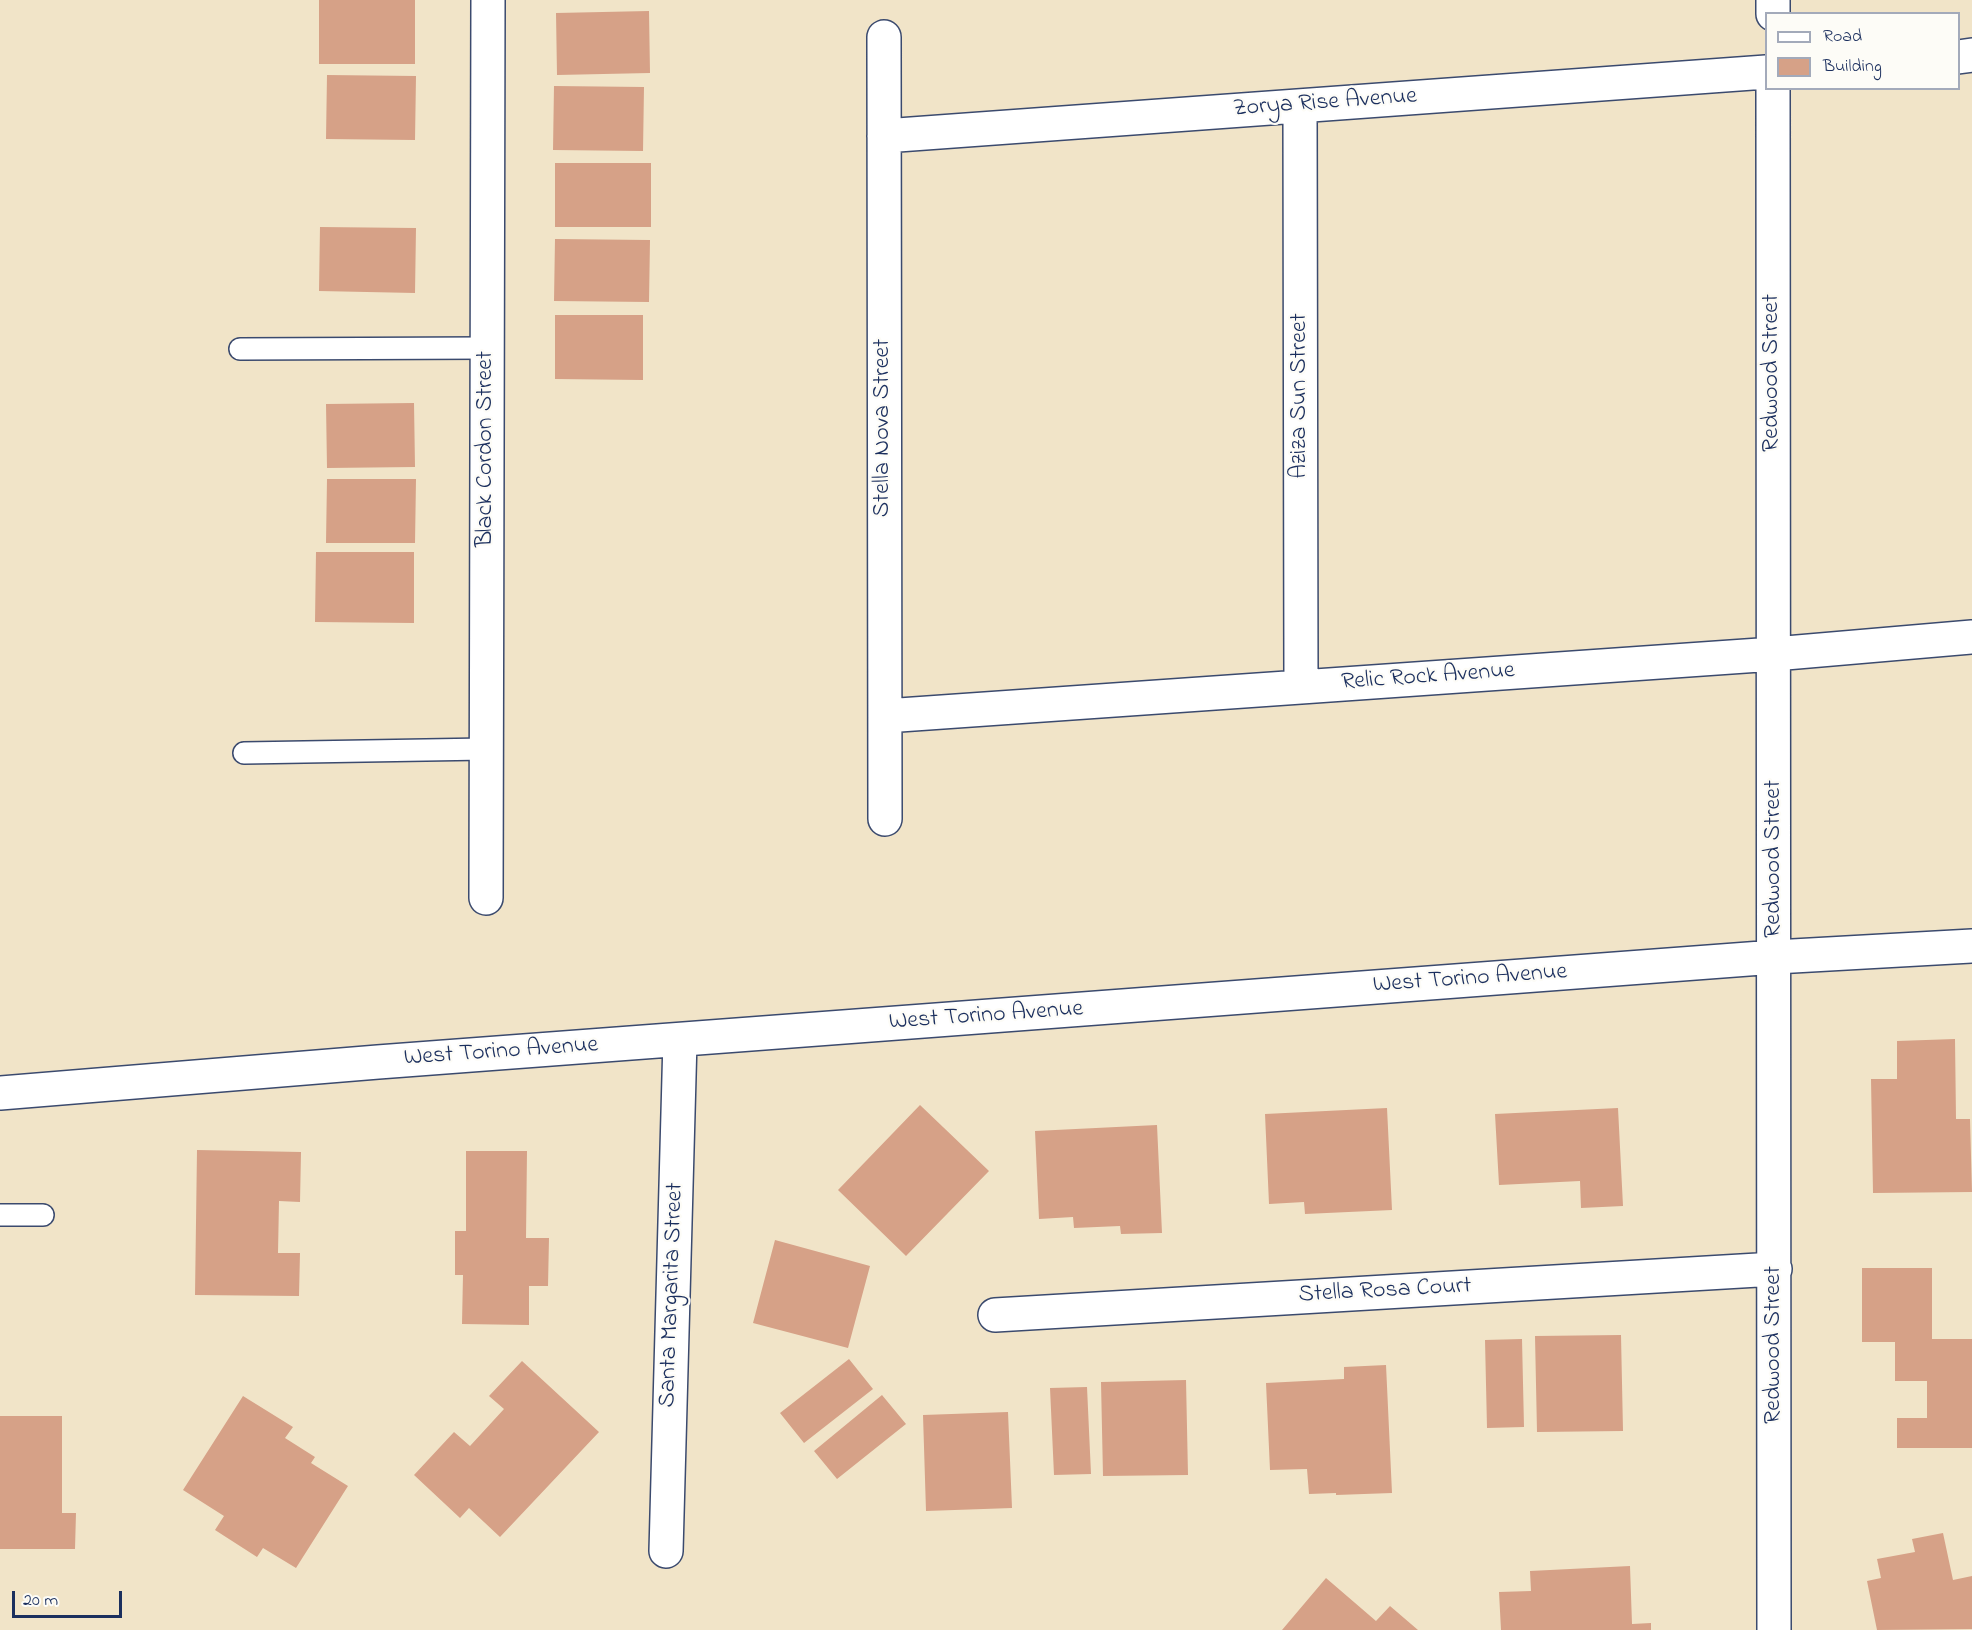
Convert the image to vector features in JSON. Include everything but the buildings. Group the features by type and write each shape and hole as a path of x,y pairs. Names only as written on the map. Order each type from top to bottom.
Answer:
{"street":[{"name":"Black Cordon Street","path":"486,898 488,0"},
{"name":"Stella Nova Street","path":"884,37 885,819"},
{"name":"Zorya Rise Avenue","path":"884,136 1765,72"},
{"name":"Redwood Street","path":"1773,90 1774,1630"},
{"name":"Aziza Sun Street","path":"1300,106 1301,687"},
{"name":"Relic Rock Avenue","path":"885,716 1774,654 1972,637"},
{"name":"West Torino Avenue","path":"0,1093 378,1062 1775,957 1972,946"},
{"name":"Santa Margarita Street","path":"666,1551 680,1040"},
{"name":"Stella Rosa Court","path":"995,1315 1775,1269"}],"lane":[{"path":"240,349 487,348"},
{"path":"244,753 486,749"},
{"path":"0,1215 43,1215"}]}
